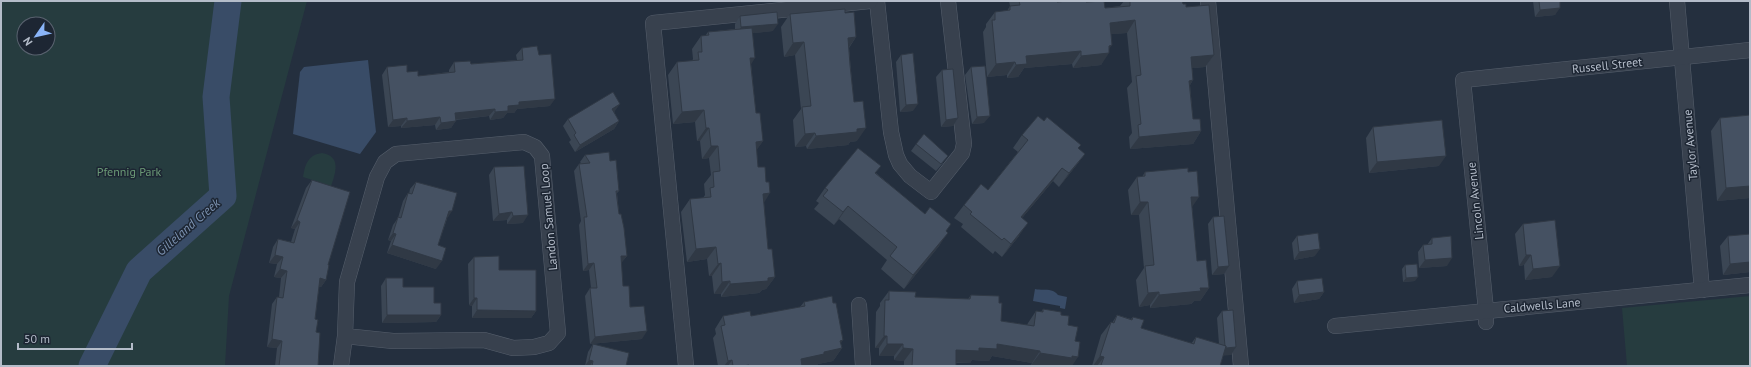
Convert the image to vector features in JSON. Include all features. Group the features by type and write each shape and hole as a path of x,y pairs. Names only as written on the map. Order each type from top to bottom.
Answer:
{"street":[{"path":"686,366 653,23 870,1"},
{"path":"877,1 891,132 896,155 900,164 910,176 931,192 962,153 964,144 948,1"},
{"path":"1208,1 1241,366"},
{"name":"Taylor Avenue","path":"1677,1 1702,290"},
{"name":"Russell Street","path":"1463,80 1750,50"},
{"name":"Lincoln Avenue","path":"1463,80 1486,316"},
{"name":"Landon Samuel Loop","path":"341,366 345,336 347,282 377,177 385,162 396,154 524,142 535,148 542,156 558,333 549,344 534,347 513,348 484,340 393,341 345,336"},
{"name":"Caldwells Lane","path":"1335,326 1486,316 1750,285"},
{"path":"859,305 863,366"}],"green space":[{"name":"Pfennig Park","path":"1,1 307,1 229,296 225,366 1,366"},
{"path":"322,153 332,157 335,161 336,165 331,186 303,177 306,164 310,158"},
{"path":"1750,296 1750,366 1627,366 1622,308"}],"water":[{"path":"368,60 376,132 360,154 293,134 300,72 304,67"},
{"path":"1035,289 1050,290 1058,295 1067,297 1065,309 1060,308 1060,306 1033,301"}],"building":[{"path":"1019,1 1104,1 1105,8 1130,6 1130,1 1182,1 1183,4 1186,4 1186,7 1209,5 1214,55 1191,57 1193,80 1189,81 1193,119 1200,119 1201,131 1139,137 1138,125 1141,124 1136,76 1141,75 1135,20 1110,23 1112,45 1109,46 1109,53 1081,56 1081,51 1026,56 1027,64 1016,65 1015,62 996,64 992,20 995,20 995,12 1010,10 1010,6 1020,5"},
{"path":"1539,1 1560,1 1560,8 1540,10"},
{"path":"845,9 845,13 854,12 856,37 848,38 850,65 854,102 863,101 866,128 857,129 857,132 816,136 815,133 805,134 802,107 811,106 804,42 793,43 790,14"},
{"path":"777,12 778,24 741,27 740,16"},
{"path":"752,28 755,58 750,58 756,113 760,113 763,141 756,142 758,167 765,167 766,182 769,182 770,193 763,194 768,249 772,249 775,277 768,278 768,281 730,284 730,281 722,282 721,263 718,264 716,247 696,249 690,199 711,197 710,188 714,187 713,172 720,171 718,146 711,146 709,128 706,128 704,110 682,112 677,62 699,60 698,52 702,52 701,36 709,35 708,32"},
{"path":"537,46 539,55 551,54 555,99 519,102 519,105 508,106 508,111 495,112 495,109 455,113 456,121 441,123 440,117 407,121 407,118 393,120 387,67 407,65 407,72 418,71 418,76 455,72 454,62 470,61 471,64 523,60 522,48"},
{"path":"913,53 918,104 906,105 901,55"},
{"path":"985,66 990,116 977,117 971,67"},
{"path":"953,69 958,118 946,120 942,70"},
{"path":"613,92 620,104 612,109 619,121 580,145 574,135 576,133 568,119"},
{"path":"1750,115 1750,186 1726,188 1720,118"},
{"path":"1038,116 1044,121 1047,117 1081,145 1078,148 1085,154 1069,173 1062,168 1021,217 1028,223 1011,244 1004,238 1002,240 970,214 972,212 964,205 981,184 988,190 1028,140 1022,135"},
{"path":"1442,120 1446,156 1377,162 1373,127"},
{"path":"924,134 948,156 941,164 916,144"},
{"path":"858,148 881,166 875,173 925,214 930,207 951,224 946,231 948,233 913,275 890,256 897,247 848,206 843,212 823,196 828,190 825,188"},
{"path":"609,152 610,161 616,160 619,191 616,191 619,214 621,214 624,228 627,256 621,256 623,286 629,286 630,307 644,306 647,331 595,337 590,288 597,288 594,263 588,264 584,217 587,217 579,164 590,163 585,155"},
{"path":"524,166 528,215 513,216 512,212 499,214 494,167"},
{"path":"1188,168 1188,172 1197,171 1199,197 1191,197 1197,261 1206,260 1209,288 1200,288 1201,291 1159,295 1159,292 1148,293 1145,266 1154,265 1148,202 1140,202 1137,177 1145,176 1145,172"},
{"path":"312,180 350,192 328,265 326,280 320,278 315,319 318,320 316,332 320,333 318,366 279,366 282,341 272,339 277,297 283,298 287,271 280,269 283,257 275,255 278,239 294,243 300,222 297,220"},
{"path":"416,182 457,193 452,211 449,211 438,245 446,248 442,261 392,245 396,234 393,233 398,217 401,218 408,193 412,194"},
{"path":"1224,216 1229,266 1218,267 1213,217"},
{"path":"1555,220 1560,266 1533,269 1531,255 1526,255 1523,224"},
{"path":"1318,233 1320,249 1299,252 1297,236"},
{"path":"1750,234 1750,262 1730,264 1728,236"},
{"path":"1451,236 1452,258 1425,260 1423,245 1432,244 1432,238"},
{"path":"499,256 499,270 536,270 536,311 477,310 477,298 474,298 474,257"},
{"path":"1417,264 1418,277 1406,278 1405,265"},
{"path":"386,278 403,278 403,287 434,287 434,303 441,303 441,315 387,315"},
{"path":"1322,278 1324,292 1299,295 1297,281"},
{"path":"889,291 916,292 915,297 970,299 971,295 999,296 999,303 1002,303 1001,321 1034,326 1036,311 1043,312 1043,309 1061,312 1061,315 1069,316 1068,325 1078,327 1075,341 1080,342 1078,357 1072,356 1072,358 1040,353 1040,351 997,344 997,349 979,348 979,351 956,350 956,366 912,366 913,349 903,348 903,344 887,344 887,336 884,336 885,300 889,300"},
{"path":"832,296 833,303 836,303 843,340 840,341 842,348 801,359 802,366 733,366 732,360 728,361 721,326 725,325 723,316 750,311 751,316 805,306 804,302"},
{"path":"1233,310 1236,347 1226,348 1222,311"},
{"path":"1117,315 1132,320 1133,317 1144,320 1141,328 1194,344 1196,337 1226,346 1220,366 1101,365 1104,357 1100,356 1111,322 1114,323"},
{"path":"593,344 629,353 626,366 592,366 593,361 589,360"}],"waterway":[{"name":"Gilleland Creek","path":"92,366 139,271 223,196 216,97 228,1"}]}
